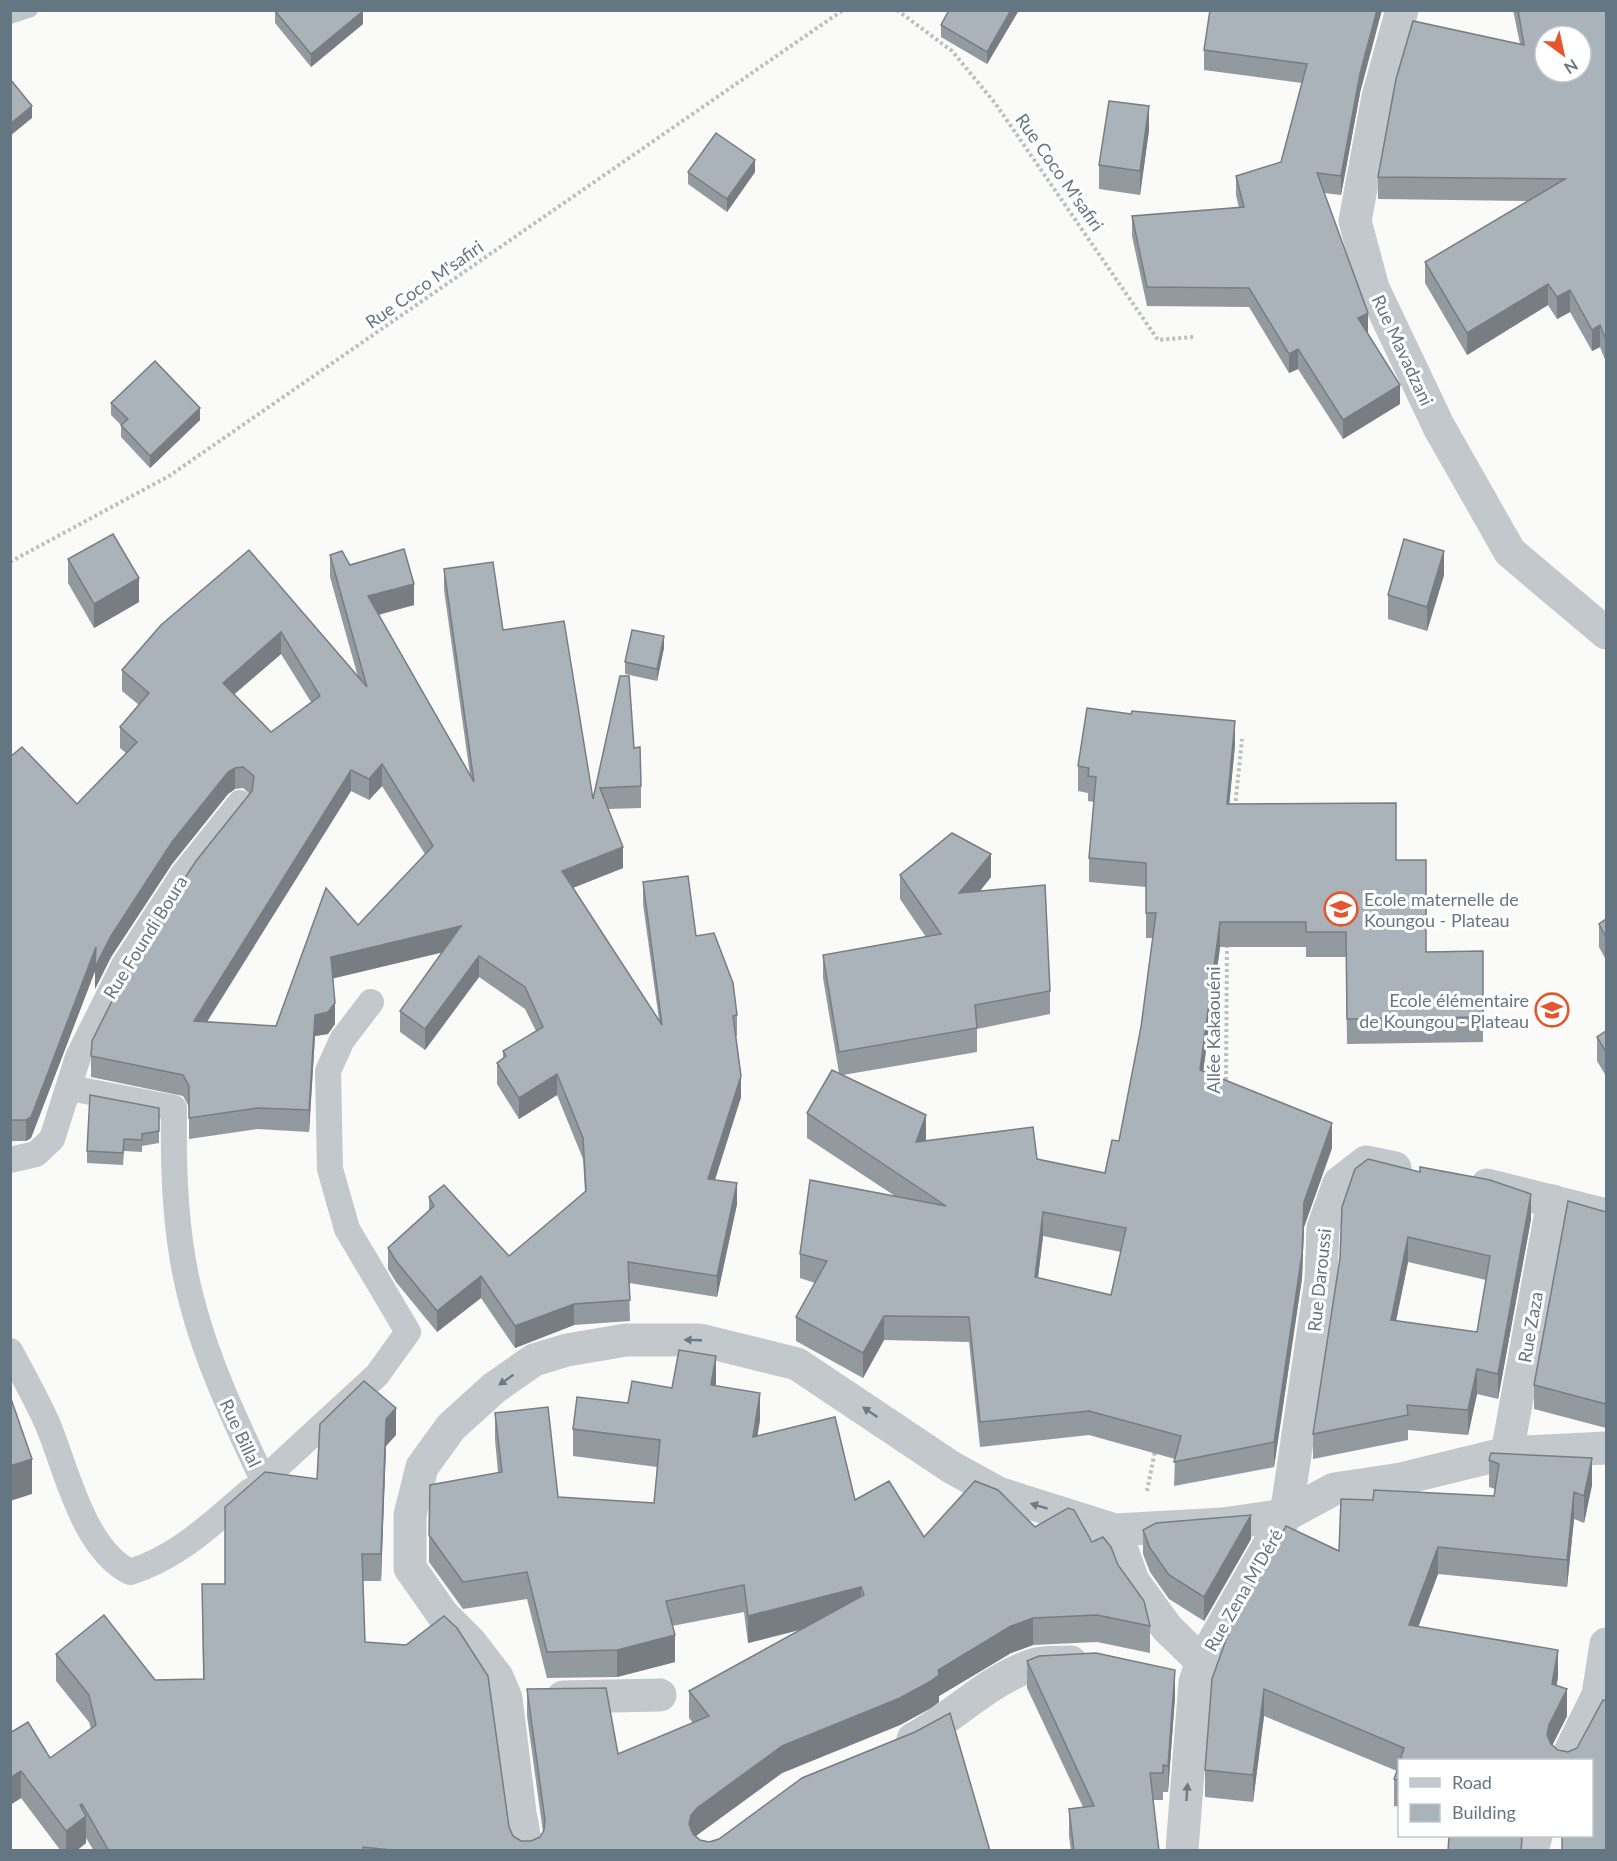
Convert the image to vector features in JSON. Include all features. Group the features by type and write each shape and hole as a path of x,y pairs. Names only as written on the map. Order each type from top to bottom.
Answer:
{"street":[{"name":"Rue Mavadzani","path":"1402,10 1378,98 1355,221 1374,288 1439,427 1510,552 1606,633"},
{"name":"Rue Daroussi","path":"1286,1515 1321,1280 1323,1228 1333,1198 1339,1183 1366,1162 1422,1173"},
{"path":"1455,1179 1606,1215"},
{"name":"Rue Zaza","path":"1507,1453 1553,1201"},
{"path":"527,1851 520,1814 506,1698 497,1677 471,1643 443,1615 410,1568 410,1515 422,1467 451,1427 494,1389 534,1360 567,1350 626,1340 700,1340 797,1364 951,1467 998,1494 1127,1530 1223,1524 1286,1515"},
{"name":"Rue Zena M'Déré","path":"1182,1851 1198,1672 1286,1515 1334,1489 1401,1479 1507,1453 1606,1448"},
{"path":"1127,1530 1133,1581 1198,1672"},
{"path":"1567,1759 1602,1691 1606,1644"},
{"path":"889,1749 941,1724 987,1688 1034,1664 1098,1660"},
{"path":"1162,1675 1198,1672"},
{"path":"506,1698 660,1695"}],"lane":[{"name":"Rue Foundi Boura","path":"10,1160 36,1154 52,1139 78,1057 124,965 184,873 240,803"},
{"name":"Rue Billal","path":"70,1088 174,1108 176,1205 192,1301 223,1395 262,1480 377,1375 408,1332 347,1229 330,1169 328,1071 342,1040 371,1002"},
{"path":"10,1351 47,1424 80,1508 97,1541 115,1564 130,1572 154,1564 183,1547 262,1480"}],"path":[{"name":"Rue Coco M'safiri","path":"10,562 169,476 843,10"},
{"name":"Rue Coco M'safiri","path":"897,10 952,51 995,103 1158,340 1194,337"},
{"path":"1234,817 1242,739"},
{"name":"Allée Kakaouéni","path":"1226,1096 1227,931"},
{"path":"1127,1530 1157,1443"}],"building":[{"path":"276,10 363,10 363,11 311,54"},
{"path":"949,10 1011,10 987,52 941,25"},
{"path":"1210,10 1377,10 1360,74 1341,176 1317,173 1368,313 1358,318 1400,385 1343,420 1298,349 1289,354 1249,288 1147,287 1132,216 1244,207 1236,176 1281,162 1307,64 1204,50"},
{"path":"1518,10 1606,10 1606,340 1600,325 1592,330 1570,290 1557,297 1548,284 1467,333 1425,262 1565,179 1378,177 1396,79 1413,21 1524,45"},
{"path":"10,79 32,106 10,124"},
{"path":"1109,101 1149,106 1140,171 1099,165"},
{"path":"716,133 755,160 727,199 688,172"},
{"path":"155,361 200,408 150,456 121,425 128,419 111,403"},
{"path":"113,534 139,578 94,604 68,559"},
{"path":"1404,539 1444,551 1427,607 1388,595"},
{"path":"404,549 414,584 368,596 474,782 444,569 493,562 503,630 564,621 593,799 620,676 629,676 634,748 640,747 641,786 600,788 623,847 562,871 662,1025 643,882 688,876 696,936 714,933 733,983 737,1015 733,1016 741,1076 708,1179 737,1183 717,1276 628,1262 630,1300 574,1304 515,1326 481,1276 437,1311 396,1261 388,1248 434,1206 429,1197 444,1185 509,1256 586,1191 583,1138 557,1074 519,1098 497,1063 506,1056 503,1051 543,1027 525,987 479,956 425,1029 400,1011 461,926 331,957 335,1003 328,1012 315,1015 309,1110 257,1108 189,1118 189,1086 183,1075 91,1056 92,1041 137,951 196,861 252,791 254,776 243,767 228,772 172,842 111,936 95,967 96,947 31,1117 26,1120 10,1120 10,757 22,747 77,804 137,742 120,727 149,693 122,670 161,625 249,550 367,687 330,555 342,551 350,565","holes":["281,632 320,696 271,732 223,683","382,764 433,846 358,925 326,888 276,1026 194,1021 351,770 369,779"]},
{"path":"632,630 664,636 657,669 625,662"},
{"path":"1087,708 1131,714 1132,711 1235,721 1227,804 1396,803 1396,860 1426,860 1426,952 1483,951 1483,1017 1347,1019 1346,932 1306,932 1306,922 1220,922 1200,1070 1332,1123 1304,1202 1302,1254 1274,1442 1174,1462 1181,1436 1089,1411 980,1422 969,1317 884,1316 863,1353 796,1317 827,1261 800,1254 810,1180 946,1206 807,1113 832,1070 926,1115 916,1142 1033,1127 1037,1159 1105,1173 1112,1140 1119,1141 1141,1027 1156,913 1146,913 1146,863 1089,858 1096,777 1088,776 1089,768 1078,766","holes":["1043,1212 1126,1228 1111,1295 1035,1277"]},
{"path":"952,833 991,854 959,893 1045,885 1050,991 975,1005 977,1028 839,1052 823,955 941,934 900,875"},
{"path":"1606,919 1606,937 1599,924"},
{"path":"1606,1031 1606,1052 1597,1037"},
{"path":"90,1095 159,1108 159,1131 142,1134 142,1140 124,1139 123,1153 87,1151"},
{"path":"1368,1159 1420,1172 1420,1167 1490,1180 1531,1194 1498,1374 1477,1369 1468,1410 1407,1405 1408,1415 1313,1434 1340,1258 1342,1207 1355,1169","holes":["1408,1237 1490,1256 1477,1332 1391,1320"]},
{"path":"1568,1201 1606,1212 1606,1404 1534,1385"},
{"path":"679,1350 716,1356 711,1385 760,1393 753,1437 835,1417 855,1500 889,1481 924,1537 975,1481 998,1490 1035,1527 1068,1508 1074,1510 1092,1542 1103,1537 1111,1547 1118,1565 1144,1601 1150,1626 1097,1615 1033,1618 1011,1626 938,1670 939,1675 931,1681 900,1698 782,1746 697,1808 691,1815 689,1824 693,1834 700,1840 709,1842 719,1839 802,1778 915,1732 950,1713 990,1851 401,1851 363,1847 363,1851 109,1851 82,1804 80,1805 86,1816 66,1831 21,1771 10,1778 10,1733 28,1722 50,1758 96,1725 89,1695 56,1654 104,1615 155,1680 204,1679 202,1584 225,1584 225,1507 265,1472 317,1479 320,1424 364,1381 396,1408 386,1419 381,1554 362,1554 365,1642 406,1645 444,1616 457,1628 488,1676 509,1827 513,1836 521,1841 531,1841 540,1837 544,1830 545,1820 527,1689 606,1688 618,1754 709,1716 689,1691 864,1595 861,1587 748,1616 744,1585 666,1601 675,1635 617,1650 547,1652 527,1572 463,1582 429,1535 430,1485 502,1472 495,1413 548,1407 558,1497 654,1503 660,1440 573,1429 577,1397 628,1403 632,1381 672,1388"},
{"path":"10,1396 32,1459 10,1466"},
{"path":"1491,1453 1592,1458 1584,1496 1574,1492 1567,1560 1438,1547 1409,1625 1558,1650 1552,1684 1567,1689 1549,1725 1547,1735 1551,1744 1558,1750 1568,1752 1577,1748 1603,1700 1606,1701 1606,1851 1562,1851 1562,1837 1593,1837 1593,1759 1401,1759 1404,1748 1264,1689 1253,1775 1205,1770 1212,1679 1233,1620 1286,1526 1339,1551 1341,1499 1373,1500 1374,1490 1494,1496 1499,1464 1489,1460"},
{"path":"1251,1515 1204,1597 1169,1575 1150,1548 1143,1530 1156,1523"},
{"path":"1096,1653 1175,1670 1168,1766 1163,1765 1163,1773 1150,1773 1159,1851 1074,1851 1069,1809 1094,1806 1027,1661 1039,1656"},
{"path":"1398,1768 1398,1780 1394,1779"},
{"path":"1449,1837 1521,1837 1522,1839 1521,1851 1448,1851"}],"waterway":[{"path":"10,17 31,10"}],"place":[{"name":"Ecole maternelle de Koungou - Plateau","path":"1341,909"},
{"name":"Ecole élémentaire de Koungou - Plateau","path":"1552,1010"}]}
